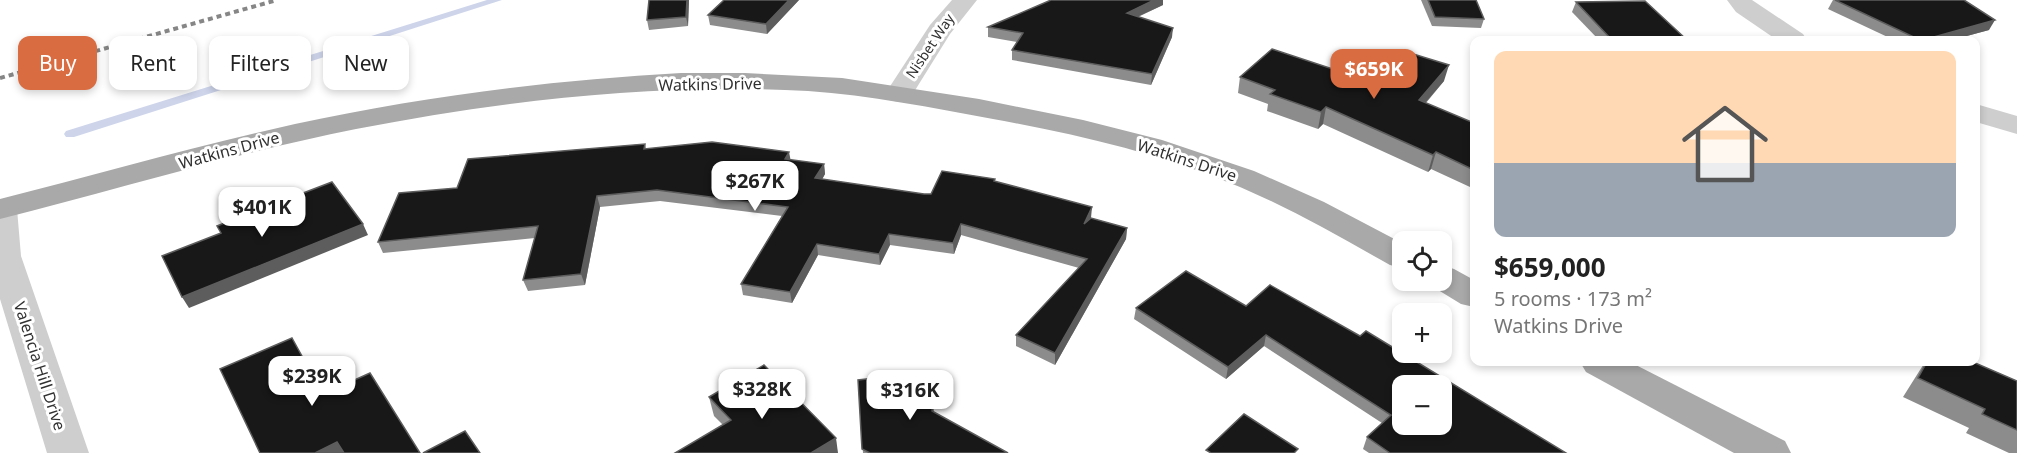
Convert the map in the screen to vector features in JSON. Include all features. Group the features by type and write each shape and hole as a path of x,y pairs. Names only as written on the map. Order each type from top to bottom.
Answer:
{"main road":[{"name":"Watkins Drive","path":"0,209 295,133 511,96 623,86 716,82 809,83 899,94 1010,112 1106,134 1221,169 1321,213 1392,252"},
{"path":"1452,283 1470,293"},
{"path":"1607,366 1770,453"}],"street":[{"name":"Nisbet Way","path":"899,94 939,30 965,0"},
{"path":"1739,0 1745,7 1788,36"},
{"path":"1980,114 2017,125"},
{"name":"Valencia Hill Drive","path":"0,209 4,256 68,453"}],"building":[{"path":"649,0 687,0 686,17 647,20"},
{"path":"724,0 789,0 766,24 708,15"},
{"path":"1051,0 1154,0 1127,13 1173,28 1152,74 1012,50 1023,33 988,27"},
{"path":"1428,0 1476,0 1484,19 1435,17"},
{"path":"1835,0 1964,0 1995,20 1937,36 1912,36"},
{"path":"1645,1 1683,36 1608,36 1576,2"},
{"path":"1272,49 1378,84 1407,52 1449,65 1419,100 1470,121 1470,168 1436,152 1433,155 1326,107 1321,112 1270,94 1275,90 1240,77"},
{"path":"712,142 789,152 785,159 824,164 815,178 924,194 931,194 942,171 995,179 994,181 1092,207 1084,224 1091,218 1127,228 1055,353 1016,335 1087,259 961,224 953,243 889,234 879,254 817,244 790,292 741,284 788,207 657,190 597,196 581,274 523,280 538,226 378,242 399,193 457,188 468,159 645,144 644,149"},
{"path":"332,182 363,224 182,297 162,256 221,233 217,226"},
{"path":"1186,271 1246,306 1270,285 1360,336 1366,331 1392,347 1392,363 1418,363 1438,375 1392,375 1392,435 1452,435 1452,383 1566,453 1390,453 1367,437 1391,415 1266,335 1228,367 1136,308"},
{"path":"292,338 308,367 323,360 339,387 370,373 420,453 344,453 337,442 315,453 260,453 220,369"},
{"path":"764,365 836,438 811,453 675,453 731,420 709,397"},
{"path":"1980,365 2017,381 2017,430 1982,414 1985,409 1918,378 1925,366"},
{"path":"912,374 933,392 932,411 1008,453 870,453 862,449 858,380"},
{"path":"1244,414 1298,449 1294,453 1211,453 1206,450"},
{"path":"465,431 480,453 423,453"}],"waterway":[{"path":"70,134 497,0"}],"railway":[{"path":"0,78 277,0"}]}
